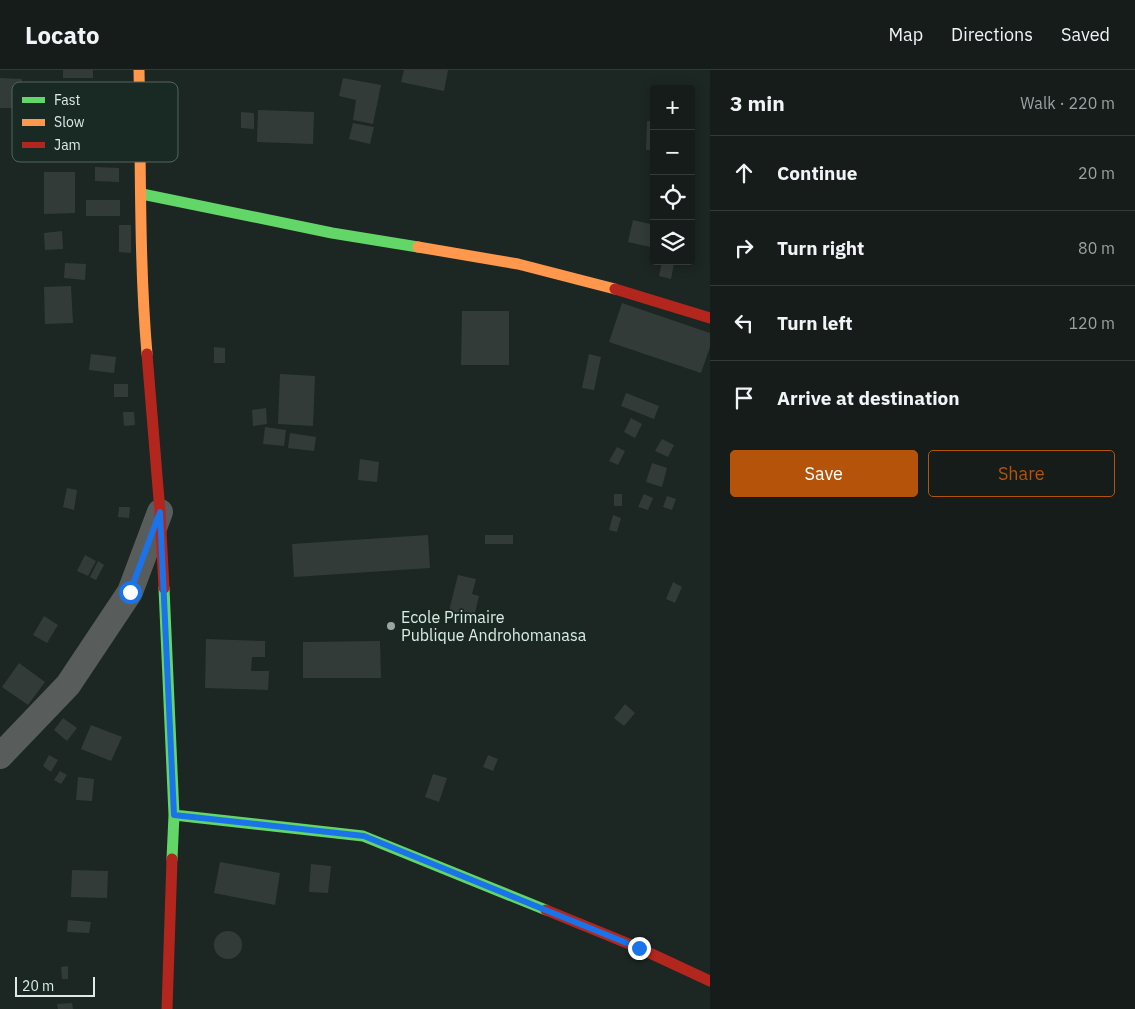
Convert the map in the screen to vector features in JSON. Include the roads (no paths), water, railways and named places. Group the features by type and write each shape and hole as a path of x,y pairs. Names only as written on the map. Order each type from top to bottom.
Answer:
{"street":[{"path":"141,162 141,281 160,512 174,815 167,1009"},
{"path":"142,194 332,232 518,264 642,296 710,318"},
{"path":"0,756 68,685 130,592 160,512"},
{"path":"174,815 364,836 639,948 710,981"}],"place":[{"name":"Ecole Primaire Publique Androhomanasa","path":"391,626"}]}
